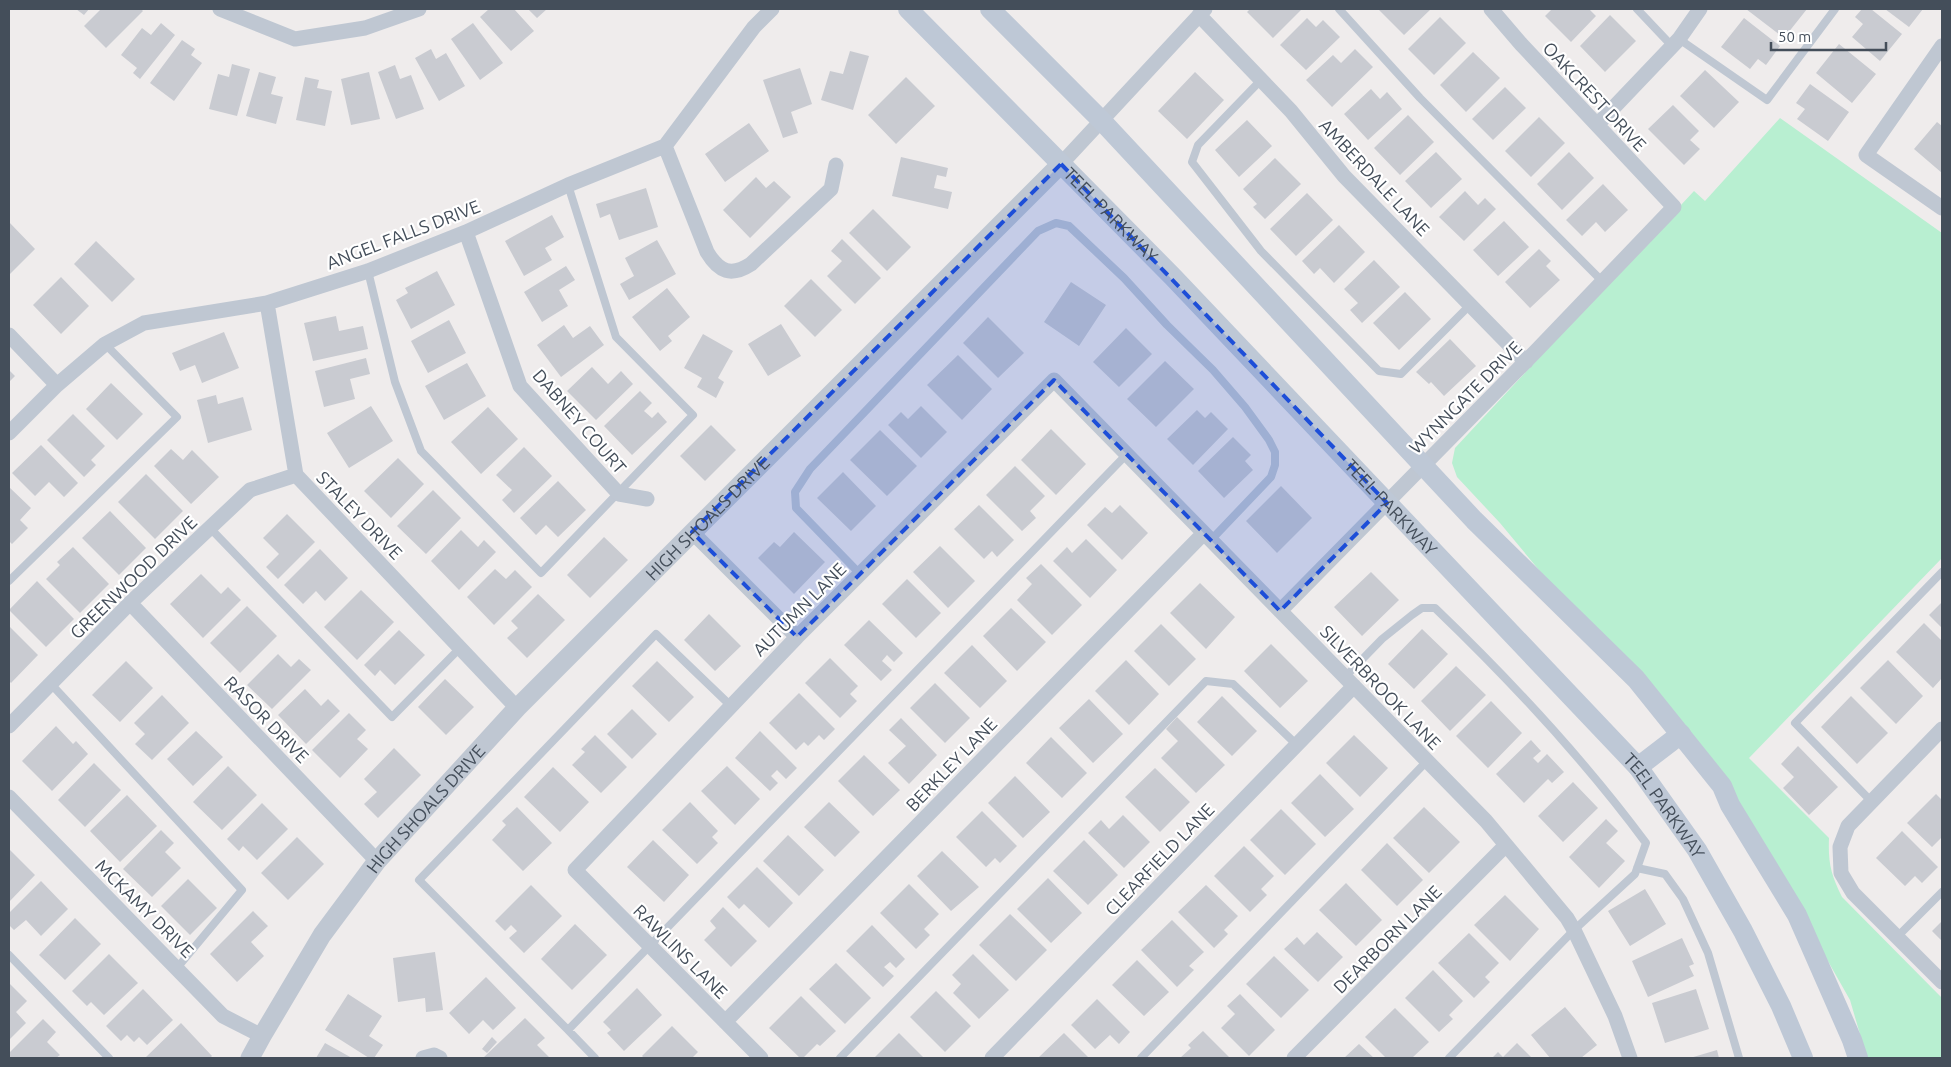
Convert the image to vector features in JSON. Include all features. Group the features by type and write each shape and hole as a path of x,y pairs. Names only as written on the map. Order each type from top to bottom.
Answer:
{"main road":[{"name":"TEEL PARKWAY","path":"908,9 1173,277 1638,767 1697,850 1744,931 1781,1006 1803,1058"},
{"path":"990,9 1100,120 1423,466 1519,565 1636,679 1722,786 1730,804 1797,915 1852,1040 1858,1058"},
{"path":"1638,767 1681,734"}],"street":[{"path":"220,9 295,39 365,28 419,9"},
{"path":"772,9 754,27 665,146 707,252 714,262 727,272 741,271 752,264 831,189 836,166"},
{"name":"OAKCREST DRIVE","path":"1490,9 1674,207"},
{"path":"1597,125 1675,43 1700,9"},
{"name":"HIGH SHOALS DRIVE","path":"250,1058 322,934 377,861 517,708 1061,164 1202,12"},
{"name":"AMBERDALE LANE","path":"1202,12 1290,111 1344,176 1526,362"},
{"path":"1942,46 1866,155 1942,208"},
{"name":"ANGEL FALLS DRIVE","path":"9,433 57,385 105,344 144,324 267,303 368,271 466,232 568,185 665,146"},
{"name":"WYNNGATE DRIVE","path":"1280,611 1526,362 1674,207"},
{"name":"DABNEY COURT","path":"466,232 520,386 619,494 646,499"},
{"name":"STALEY DRIVE","path":"267,303 296,475 517,708"},
{"path":"9,335 57,385"},
{"name":"SILVERBROOK LANE","path":"1054,380 1486,821 1567,918 1615,1016 1630,1058"},
{"name":"AUTUMN LANE","path":"575,870 796,637 1054,380"},
{"name":"GREENWOOD DRIVE","path":"9,726 130,603 250,490 296,475"},
{"path":"692,532 796,637"},
{"name":"BERKLEY LANE","path":"724,1022 1207,536"},
{"name":"RASOR DRIVE","path":"130,603 377,861"},
{"name":"CLEARFIELD LANE","path":"992,1058 1297,745 1350,682"},
{"path":"1942,729 1848,826 1840,847 1841,873 1854,893 1942,982"},
{"name":"MCKAMY DRIVE","path":"9,797 223,1016 262,1036"},
{"name":"DEARBORN LANE","path":"1294,1058 1506,846"},
{"name":"RAWLINS LANE","path":"575,870 761,1058"}],"lane":[{"path":"1340,9 1420,98 1603,282"},
{"path":"1637,9 1675,43 1767,100 1835,9"},
{"path":"1261,80 1198,146 1192,162 1261,251 1378,372 1401,374 1470,305"},
{"path":"368,271 395,382 421,451 540,573 619,494 693,415 616,337 568,185"},
{"path":"860,574 796,508 795,492 810,469 1038,231 1056,223 1069,226 1124,278 1167,325 1213,370 1245,407 1269,440 1275,452 1275,465 1271,477 1207,536"},
{"path":"9,581 177,417 105,344"},
{"path":"568,1030 1127,454"},
{"path":"210,528 392,717 460,648"},
{"path":"1871,801 1795,723 1942,572"},
{"path":"1350,682 1382,639 1422,608 1435,608 1529,702 1609,793 1646,843 1635,874 1574,930 1449,1058"},
{"path":"595,1058 419,880 656,634 731,706"},
{"path":"840,1058 1206,681 1233,684 1297,745"},
{"path":"51,684 242,890 178,968"},
{"path":"1141,1058 1427,761"},
{"path":"1637,868 1665,874 1683,899 1708,954 1739,1058"},
{"path":"1897,937 1942,892"},
{"path":"9,955 109,1058"}],"highlighted area":[{"path":"1061,164 1387,503 1280,611 1054,380 797,637 692,532"}],"green space":[{"path":"1780,118 1942,233 1942,558 1749,758 1829,838 1831,869 1842,897 1942,998 1942,1058 1867,1058 1850,1000 1725,779 1539,570 1500,523 1457,477 1452,463 1455,448 1694,191 1705,201"}],"building":[{"path":"76,9 89,9 84,15"},
{"path":"101,9 141,9 143,11 106,48 84,26"},
{"path":"489,9 514,9 534,31 511,51 480,17"},
{"path":"528,9 547,9 537,18"},
{"path":"1250,9 1302,9 1273,38 1247,12"},
{"path":"1378,9 1431,9 1404,35"},
{"path":"1552,9 1589,9 1596,16 1571,42 1545,16"},
{"path":"1746,9 1807,9 1784,38"},
{"path":"1862,9 1871,9 1902,34 1880,61 1852,37 1863,24 1855,17"},
{"path":"1885,9 1923,9 1909,27"},
{"path":"1610,15 1636,41 1605,72 1580,46"},
{"path":"1440,17 1466,43 1434,75 1408,49"},
{"path":"1307,18 1316,27 1323,20 1340,37 1306,70 1280,45"},
{"path":"1744,18 1780,46 1766,65 1758,59 1750,69 1721,47"},
{"path":"161,23 175,35 140,79 133,73 137,68 121,55 142,28 151,35"},
{"path":"473,23 503,63 480,80 451,39"},
{"path":"182,40 195,49 191,55 202,63 174,101 150,83"},
{"path":"1839,44 1876,74 1852,103 1816,73"},
{"path":"431,49 436,59 446,53 465,86 439,101 415,58"},
{"path":"1355,49 1373,67 1332,107 1306,80 1333,55 1341,63"},
{"path":"850,51 869,56 853,110 821,100 830,71 843,74"},
{"path":"1473,52 1500,78 1466,112 1440,85"},
{"path":"232,64 250,69 237,116 209,109 218,74 229,77"},
{"path":"395,65 400,79 411,75 424,109 396,119 378,72"},
{"path":"800,68 812,104 791,112 798,133 783,138 763,80"},
{"path":"1705,70 1739,102 1714,128 1680,96"},
{"path":"259,72 276,77 271,94 283,97 276,124 246,116"},
{"path":"369,72 380,119 351,125 341,79"},
{"path":"1195,72 1224,100 1187,139 1158,111"},
{"path":"305,77 319,80 317,88 332,91 325,126 296,120"},
{"path":"906,77 935,106 896,144 868,115"},
{"path":"1810,84 1849,112 1828,141 1797,119 1805,109 1796,103"},
{"path":"1505,87 1526,108 1493,140 1472,119"},
{"path":"1371,89 1380,99 1387,92 1402,109 1368,140 1344,114"},
{"path":"1673,105 1699,131 1690,140 1700,149 1684,165 1648,129"},
{"path":"1408,115 1434,142 1400,175 1374,148"},
{"path":"1539,117 1565,143 1531,177 1505,151"},
{"path":"1247,120 1272,146 1239,177 1215,150"},
{"path":"1937,122 1942,126 1942,173 1914,149"},
{"path":"749,123 769,151 725,182 705,154"},
{"path":"1436,152 1462,179 1431,208 1405,181"},
{"path":"1569,152 1594,178 1562,210 1537,184"},
{"path":"901,157 948,168 946,177 937,175 934,188 952,192 948,209 892,196"},
{"path":"1275,158 1301,184 1265,219 1253,207 1257,204 1243,189"},
{"path":"756,177 766,188 774,181 791,197 750,238 723,210"},
{"path":"1603,184 1628,210 1605,232 1596,222 1582,236 1566,220"},
{"path":"646,188 658,227 619,240 610,214 600,218 596,204"},
{"path":"1465,191 1478,205 1485,198 1496,209 1464,241 1439,217"},
{"path":"1307,193 1333,220 1296,256 1270,229"},
{"path":"873,209 911,247 887,271 849,233"},
{"path":"552,215 564,237 545,248 552,260 524,276 505,241"},
{"path":"1504,221 1529,247 1498,276 1473,250"},
{"path":"9,222 35,249 9,275"},
{"path":"1339,225 1365,252 1334,283 1320,268 1314,274 1302,261"},
{"path":"842,239 881,278 855,304 827,276 842,261 831,251"},
{"path":"657,240 676,274 629,300 620,284 634,276 625,258"},
{"path":"96,241 135,279 112,302 74,264"},
{"path":"1539,249 1551,261 1546,266 1560,280 1530,308 1505,282"},
{"path":"1374,260 1400,287 1362,323 1350,310 1358,303 1344,289"},
{"path":"566,266 575,280 559,290 568,306 542,322 524,292"},
{"path":"437,271 455,305 411,329 396,300 408,293 405,288"},
{"path":"61,277 89,306 61,334 33,305"},
{"path":"811,279 842,310 815,337 784,306"},
{"path":"1071,282 1106,305 1079,346 1044,322"},
{"path":"667,288 690,317 668,336 672,341 660,351 632,317"},
{"path":"1405,292 1431,319 1399,350 1373,323"},
{"path":"336,316 339,331 363,326 368,349 313,361 304,323"},
{"path":"988,317 1024,353 998,378 963,343"},
{"path":"449,320 466,353 428,373 411,341"},
{"path":"781,324 801,356 768,376 748,344"},
{"path":"564,325 573,338 590,326 604,345 561,377 537,345"},
{"path":"1126,328 1152,354 1119,387 1093,362"},
{"path":"224,332 239,368 202,383 195,365 180,371 172,353"},
{"path":"703,334 733,351 718,378 724,382 716,398 697,387 702,378 684,368"},
{"path":"1450,339 1476,366 1444,396 1431,382 1429,384 1416,372"},
{"path":"958,355 992,389 962,420 927,385"},
{"path":"366,358 370,374 350,379 355,399 324,407 315,371"},
{"path":"1165,361 1194,389 1156,427 1127,399"},
{"path":"467,363 486,396 444,420 425,386"},
{"path":"592,367 608,384 621,371 633,384 596,420 567,391"},
{"path":"9,370 15,376 9,382"},
{"path":"111,383 143,414 117,440 86,409"},
{"path":"640,391 652,403 644,411 652,418 658,412 667,422 632,455 604,426"},
{"path":"216,395 218,404 243,397 252,430 208,443 197,400"},
{"path":"371,406 393,441 349,468 327,433"},
{"path":"921,406 947,432 921,458 888,425 901,412 908,419"},
{"path":"488,407 518,439 481,474 451,442"},
{"path":"1197,410 1205,418 1211,412 1228,429 1193,465 1167,439"},
{"path":"73,414 105,446 91,460 96,465 84,477 47,440"},
{"path":"711,425 736,450 705,481 680,456"},
{"path":"1051,429 1086,464 1056,495 1021,460"},
{"path":"880,430 917,466 887,496 850,460"},
{"path":"1233,437 1251,455 1245,461 1253,470 1224,498 1198,471"},
{"path":"41,445 78,483 64,497 49,482 35,496 12,473"},
{"path":"524,447 552,476 514,513 502,500 512,490 496,475"},
{"path":"171,449 183,460 192,450 219,477 191,504 154,466"},
{"path":"398,458 424,484 391,518 364,491"},
{"path":"1015,466 1045,496 1030,511 1036,518 1022,531 986,495"},
{"path":"843,472 876,506 851,531 817,498"},
{"path":"146,474 183,511 155,539 118,502"},
{"path":"558,481 586,510 558,537 546,525 536,535 520,518"},
{"path":"1281,486 1312,518 1277,553 1246,521"},
{"path":"9,487 31,508 20,520 28,528 12,544 9,541"},
{"path":"433,490 461,518 426,554 397,526"},
{"path":"979,505 1014,540 997,557 992,551 984,559 954,529"},
{"path":"1120,505 1148,533 1122,560 1087,525 1105,507 1112,513"},
{"path":"110,511 146,548 119,575 82,538"},
{"path":"287,514 315,542 278,579 266,567 279,554 263,538"},
{"path":"461,530 478,547 484,540 496,552 459,590 431,561"},
{"path":"794,532 825,562 794,594 758,558 774,542 780,547"},
{"path":"604,537 628,560 590,598 567,575"},
{"path":"1086,539 1117,570 1090,598 1053,561 1067,547 1072,553"},
{"path":"940,546 975,581 948,608 913,572"},
{"path":"73,547 109,584 80,613 46,579 60,565 57,562"},
{"path":"320,549 348,578 325,601 316,591 303,604 284,585"},
{"path":"1041,564 1082,605 1052,635 1017,600 1032,584 1026,578"},
{"path":"495,569 506,579 515,570 532,587 494,625 467,597"},
{"path":"1371,572 1399,600 1362,636 1334,607"},
{"path":"201,574 221,594 228,587 241,600 203,638 170,604"},
{"path":"907,579 941,613 916,638 882,604"},
{"path":"37,581 74,619 46,647 9,610"},
{"path":"1200,583 1235,617 1206,649 1170,613"},
{"path":"361,590 394,622 357,660 324,627"},
{"path":"538,594 565,620 527,658 507,638 518,628 511,621"},
{"path":"1942,602 1942,628 1929,615"},
{"path":"247,606 277,636 240,673 210,643"},
{"path":"1011,608 1046,642 1017,671 983,636"},
{"path":"709,614 741,646 715,671 684,640"},
{"path":"869,620 903,653 894,662 887,655 882,661 892,670 881,681 844,645"},
{"path":"1924,623 1942,641 1942,678 1933,688 1896,652"},
{"path":"1161,624 1196,659 1169,686 1134,651"},
{"path":"9,626 38,655 11,683 9,681"},
{"path":"1422,629 1448,654 1414,689 1388,664"},
{"path":"399,630 425,655 395,685 380,670 375,676 364,665"},
{"path":"1271,644 1308,681 1280,708 1244,671"},
{"path":"972,645 1007,681 980,708 944,673"},
{"path":"278,654 291,667 299,659 311,670 272,709 247,685"},
{"path":"830,658 858,686 850,694 857,701 840,718 805,683"},
{"path":"1126,660 1159,694 1129,725 1095,691"},
{"path":"1888,660 1923,696 1896,724 1860,688"},
{"path":"126,661 153,688 120,722 92,695"},
{"path":"657,661 694,697 669,722 632,686"},
{"path":"1456,666 1486,695 1450,731 1421,701"},
{"path":"445,679 474,707 446,735 418,707"},
{"path":"935,683 970,718 945,743 910,708"},
{"path":"305,689 321,706 328,699 340,711 306,744 278,715"},
{"path":"799,693 835,729 824,740 819,735 808,746 804,742 796,750 769,723"},
{"path":"162,695 189,723 152,760 135,744 145,734 134,723"},
{"path":"1222,696 1257,731 1232,756 1197,722"},
{"path":"1851,696 1888,733 1857,764 1821,727"},
{"path":"1089,699 1123,734 1093,763 1059,728"},
{"path":"1491,701 1522,733 1488,768 1456,736"},
{"path":"632,709 657,734 632,759 607,734"},
{"path":"349,713 366,730 357,739 368,749 340,778 312,750"},
{"path":"1177,717 1225,765 1196,793 1161,758 1178,741 1166,729"},
{"path":"901,718 937,755 909,784 888,763 906,746 889,730"},
{"path":"56,726 73,744 76,741 88,754 52,791 22,761"},
{"path":"196,731 223,757 193,786 167,759"},
{"path":"760,731 797,768 786,779 777,770 771,776 778,783 770,791 735,758"},
{"path":"595,735 627,767 601,793 572,765 585,752 581,749"},
{"path":"1354,735 1388,768 1360,797 1326,763"},
{"path":"1051,737 1087,773 1062,798 1026,763"},
{"path":"1531,740 1541,751 1533,758 1538,763 1547,754 1564,772 1552,783 1548,779 1524,803 1496,774"},
{"path":"1798,746 1838,787 1809,815 1783,788 1794,777 1781,764"},
{"path":"394,748 421,775 378,818 364,804 377,792 364,779"},
{"path":"864,755 900,790 873,816 838,781"},
{"path":"94,763 121,790 85,827 58,800"},
{"path":"228,766 257,795 222,830 193,802"},
{"path":"727,766 760,799 735,825 701,791"},
{"path":"553,767 589,802 560,832 524,797"},
{"path":"1155,768 1190,802 1160,832 1125,797"},
{"path":"1320,774 1354,809 1325,837 1291,803"},
{"path":"1015,776 1050,812 1023,838 988,803"},
{"path":"1573,782 1598,808 1563,842 1538,816"},
{"path":"1936,794 1942,800 1942,837 1932,847 1907,823"},
{"path":"127,795 157,826 120,862 90,831"},
{"path":"690,802 718,831 712,837 718,843 697,864 662,830"},
{"path":"829,802 860,832 835,857 804,827"},
{"path":"262,803 288,829 257,860 243,846 239,851 227,839"},
{"path":"517,807 552,843 523,871 492,840 506,825 502,821"},
{"path":"1424,807 1460,842 1429,873 1393,838"},
{"path":"1281,809 1316,844 1285,875 1250,840"},
{"path":"982,811 1017,846 1000,863 995,858 986,867 956,837"},
{"path":"1123,815 1150,842 1124,868 1088,833 1101,820 1109,829"},
{"path":"1606,819 1618,831 1606,843 1625,861 1599,888 1569,857"},
{"path":"161,830 174,843 165,852 181,868 152,897 123,869"},
{"path":"1902,831 1938,867 1922,883 1915,876 1905,886 1876,858"},
{"path":"788,835 824,870 799,896 763,861"},
{"path":"297,837 324,864 288,900 261,873"},
{"path":"653,840 689,875 664,902 627,867"},
{"path":"1084,840 1118,875 1088,905 1053,871"},
{"path":"1387,843 1423,880 1397,906 1361,870"},
{"path":"1244,846 1274,876 1261,889 1267,895 1250,912 1214,876"},
{"path":"9,849 35,875 9,902"},
{"path":"942,851 979,887 951,911 917,876"},
{"path":"757,867 793,903 769,928 744,904 739,909 727,897"},
{"path":"1048,878 1082,913 1051,943 1017,909"},
{"path":"188,879 217,908 190,935 161,906"},
{"path":"41,881 68,909 41,936 26,920 14,930 9,925 9,913"},
{"path":"1346,883 1382,920 1356,946 1319,910"},
{"path":"909,884 939,914 924,929 930,935 916,949 880,913"},
{"path":"531,885 562,916 524,953 509,938 517,931 511,925 505,931 495,921"},
{"path":"1206,885 1238,916 1224,930 1228,934 1214,948 1178,912"},
{"path":"1645,889 1666,924 1630,946 1608,911"},
{"path":"1505,895 1539,929 1510,961 1474,925"},
{"path":"723,907 757,941 731,967 704,940 716,928 710,921"},
{"path":"253,911 268,926 251,942 264,956 237,982 210,954"},
{"path":"1010,914 1047,950 1016,981 979,945"},
{"path":"75,918 101,944 65,980 39,955"},
{"path":"1172,920 1204,952 1189,966 1194,970 1177,987 1141,950"},
{"path":"1942,921 1942,941 1932,931"},
{"path":"575,924 607,955 572,990 541,959"},
{"path":"872,925 905,959 896,968 890,962 884,967 894,976 883,987 846,951"},
{"path":"1317,932 1343,957 1318,982 1284,949 1297,937 1304,945"},
{"path":"1469,933 1499,963 1485,977 1490,982 1474,998 1438,963"},
{"path":"1682,938 1694,964 1689,966 1694,976 1648,997 1632,961"},
{"path":"435,952 443,1010 426,1012 425,998 398,1002 393,958"},
{"path":"109,954 138,983 104,1015 91,1002 87,1006 72,991"},
{"path":"973,954 1009,990 979,1019 953,993 961,984 952,975"},
{"path":"1274,956 1309,990 1281,1018 1246,984"},
{"path":"1137,960 1169,992 1144,1016 1112,985"},
{"path":"836,963 871,998 845,1024 809,989"},
{"path":"1433,970 1463,1001 1449,1015 1453,1019 1439,1032 1405,998"},
{"path":"486,977 516,1008 493,1030 483,1020 469,1034 449,1013"},
{"path":"9,983 27,1001 16,1012 26,1023 9,1040"},
{"path":"637,988 662,1015 624,1051 607,1033 611,1030 603,1022"},
{"path":"143,989 173,1020 147,1045 139,1037 134,1042 127,1035 121,1041 106,1026"},
{"path":"1696,989 1709,1029 1665,1043 1652,1003"},
{"path":"936,991 971,1026 945,1052 910,1017"},
{"path":"348,994 382,1016 369,1036 383,1045 374,1058 369,1058 325,1030"},
{"path":"1240,994 1275,1030 1249,1056 1221,1028 1235,1014 1227,1006"},
{"path":"801,996 836,1031 820,1046 817,1044 803,1058 800,1058 769,1028"},
{"path":"1097,999 1130,1032 1119,1044 1110,1035 1095,1049 1071,1025"},
{"path":"1565,1007 1597,1045 1581,1058 1550,1058 1531,1035"},
{"path":"1395,1008 1429,1042 1412,1058 1386,1058 1365,1037"},
{"path":"525,1018 545,1038 537,1045 550,1058 483,1058"},
{"path":"43,1019 56,1032 47,1042 60,1055 56,1058 9,1058 9,1053"},
{"path":"181,1023 212,1056 210,1058 145,1058"},
{"path":"672,1026 698,1052 692,1058 644,1058 642,1056"},
{"path":"1203,1031 1230,1058 1180,1058 1191,1048 1188,1045"},
{"path":"899,1033 924,1058 874,1058"},
{"path":"1064,1033 1089,1058 1038,1058"},
{"path":"492,1037 497,1042 487,1053 482,1049"},
{"path":"325,1043 352,1058 316,1058"},
{"path":"1517,1043 1532,1058 1492,1058 1498,1052 1503,1057"},
{"path":"1359,1044 1374,1058 1344,1058"},
{"path":"1717,1050 1719,1058 1690,1058"}]}
